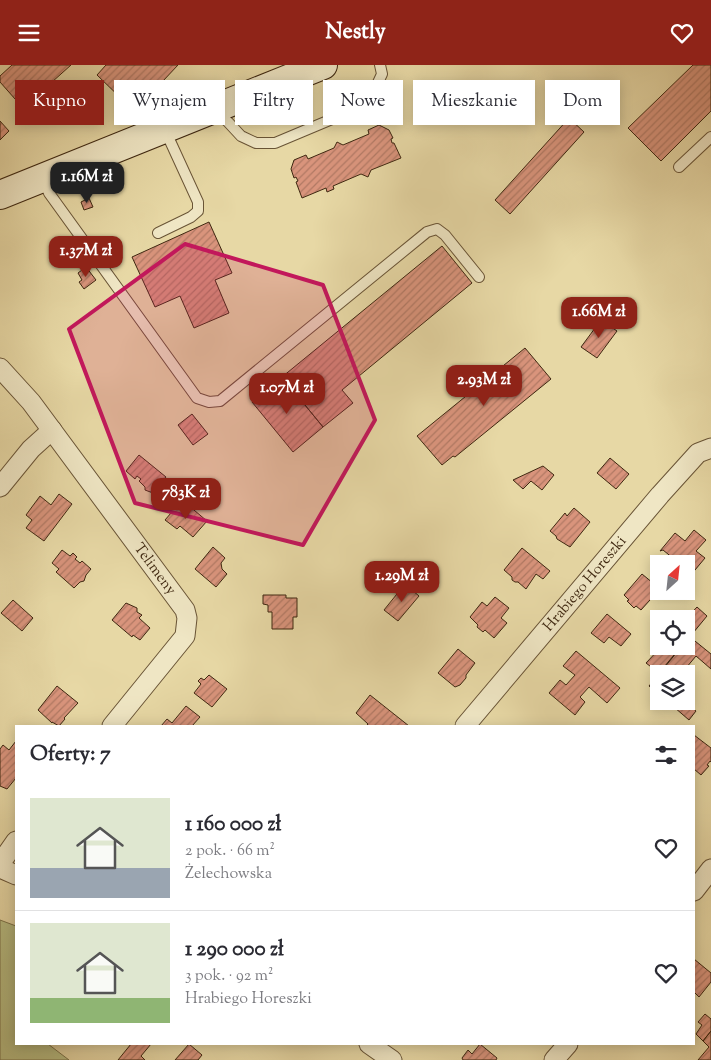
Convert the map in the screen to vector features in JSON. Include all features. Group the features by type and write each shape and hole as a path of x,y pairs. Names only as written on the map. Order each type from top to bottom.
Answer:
{"main road":[{"path":"225,103 310,67"},
{"path":"0,195 174,125"}],"street":[{"name":"Telimeny","path":"0,369 32,402 185,610 187,618 185,636 113,725"},
{"path":"0,487 31,449 52,430"},
{"name":"Hrabiego Horeszki","path":"467,725 660,495 698,453 711,447"},
{"path":"15,843 0,866 15,874"},
{"path":"370,1045 392,1060"},
{"path":"554,1060 567,1045"}],"lane":[{"path":"225,120 241,136 256,143 275,143 368,104 382,74 380,65"},
{"path":"158,233 191,217 198,211 198,202 164,129"},
{"path":"680,167 711,137"},
{"path":"42,178 49,193 197,398 209,402 220,401 427,232 436,229 444,235 479,277"}],"highlighted area":[{"path":"185,244 323,285 375,420 303,545 135,503 69,329"}],"green space":[{"path":"0,920 15,926 15,1045 49,1045 69,1060 0,1060"}],"building":[{"path":"12,65 71,65 54,80 15,80 15,99 0,82 0,76"},
{"path":"106,65 178,65 164,80 114,80 114,91 97,75"},
{"path":"693,65 711,65 711,111 661,161 628,128"},
{"path":"0,121 9,131 0,140"},
{"path":"379,125 389,130 393,138 391,139 392,143 394,143 401,158 371,170 368,177 361,174 333,186 334,189 327,192 326,188 302,198 296,182 298,181 296,177 294,178 291,169 294,160 306,155 308,159 334,148 337,142 343,145 369,134 368,130"},
{"path":"563,125 576,125 584,132 510,214 495,200"},
{"path":"89,198 93,207 84,210 81,202"},
{"path":"209,222 232,273 215,280 229,313 194,328 180,296 155,307 132,257"},
{"path":"442,246 472,283 342,390 353,403 323,427 282,377"},
{"path":"86,267 96,280 84,289 79,282 82,280 78,273"},
{"path":"601,320 617,331 597,358 581,347"},
{"path":"525,348 551,379 455,457 453,456 442,465 417,436"},
{"path":"282,377 323,427 293,452 252,402"},
{"path":"192,414 208,434 193,445 178,425"},
{"path":"139,455 166,477 153,493 145,490 145,487 139,481 141,479 137,476 135,479 126,471"},
{"path":"610,458 629,474 616,489 597,473"},
{"path":"543,466 554,475 542,490 531,481 523,489 513,480"},
{"path":"59,494 72,504 44,541 26,528 32,520 26,515 40,496 51,505"},
{"path":"188,505 207,521 193,537 180,526 177,529 165,520 171,513 170,509 173,507 177,506 183,511"},
{"path":"574,508 590,522 570,547 557,539 550,531 565,513 567,516"},
{"path":"694,530 706,540 696,551 705,558 695,570 695,555 669,555 663,550 660,551 675,533 685,541"},
{"path":"213,547 225,558 221,563 222,569 227,574 216,587 195,569"},
{"path":"522,548 550,571 543,579 536,574 526,589 518,582 512,580 512,577 504,570"},
{"path":"62,550 70,556 73,553 77,557 75,559 80,563 82,561 91,569 84,581 74,588 56,572 59,569 52,563"},
{"path":"642,574 650,581 650,600 641,610 636,606 634,608 624,595"},
{"path":"405,584 419,596 398,621 384,610"},
{"path":"263,595 286,595 286,598 297,598 297,617 293,617 293,629 272,629 272,612 268,612 268,605 263,604"},
{"path":"495,597 509,608 501,618 507,623 494,638 485,630 483,632 477,627 478,625 470,617 482,602 487,606"},
{"path":"13,600 33,618 22,631 1,613"},
{"path":"126,603 137,608 137,612 142,615 139,618 150,628 140,640 133,635 132,637 112,620"},
{"path":"697,607 707,616 695,631 695,610"},
{"path":"607,614 631,634 621,646 609,637 604,643 591,633"},
{"path":"695,641 711,654 711,669 696,656 688,665 666,665 675,655 695,655"},
{"path":"458,649 475,663 466,675 466,678 460,685 455,687 438,673"},
{"path":"576,651 620,688 607,703 589,687 580,697 585,702 575,715 549,693 560,680 566,685 575,675 563,666"},
{"path":"654,655 674,655 666,665 650,666 646,663"},
{"path":"209,675 227,689 212,707 194,693 201,684 198,681 201,678 204,680"},
{"path":"57,686 78,703 60,725 52,723 38,710"},
{"path":"370,695 408,725 367,725 356,713"},
{"path":"186,706 200,717 193,725 162,725 167,719 172,723"},
{"path":"677,710 696,711 689,720"},
{"path":"695,736 711,748 711,762 701,775 695,770"},
{"path":"15,742 15,779 7,789 0,786 0,749 3,745 9,750"},
{"path":"695,960 711,973 711,982 699,997 695,993"},
{"path":"705,1014 711,1019 711,1031 703,1041 696,1034 702,1025 698,1022"},
{"path":"711,1031 711,1060 698,1060 709,1047 703,1041"},
{"path":"130,1045 150,1045 141,1056 145,1060 118,1060"},
{"path":"188,1045 202,1055 198,1060 175,1060"},
{"path":"481,1045 497,1058 496,1060 463,1060 462,1058 468,1050 472,1054"}]}
